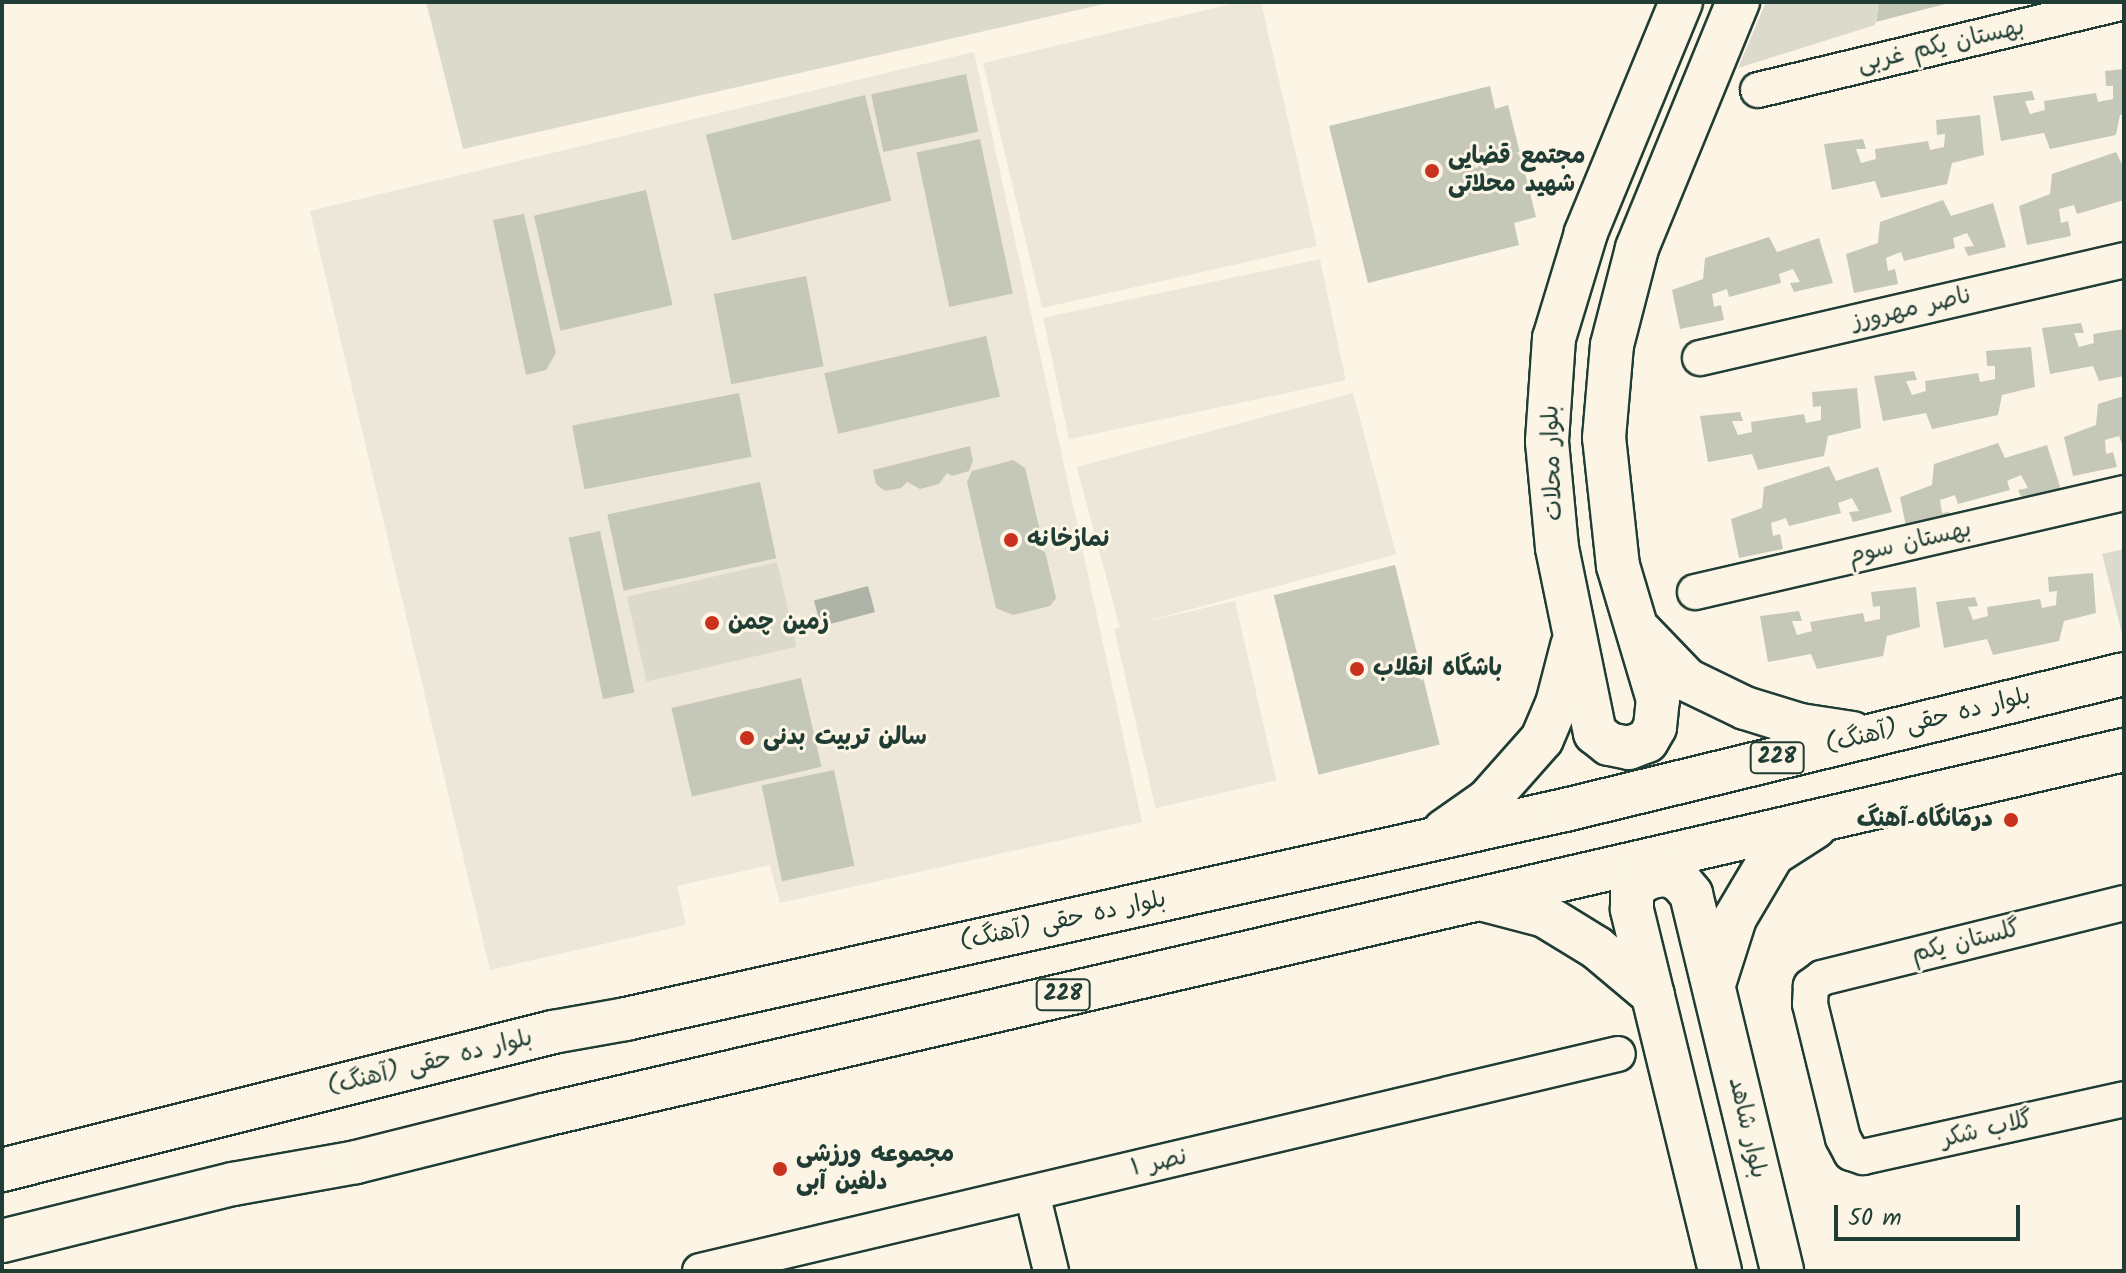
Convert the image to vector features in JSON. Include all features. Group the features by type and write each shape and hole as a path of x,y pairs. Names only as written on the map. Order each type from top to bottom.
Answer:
{"main road":[{"name":"بلوار محلات","path":"1430,840 1488,800 1542,739 1557,704 1575,637 1557,548 1547,442 1554,338 1586,233 1681,2"},
{"path":"1575,637 1595,733 1609,744 1629,748 1647,741 1655,727 1658,700 1633,625 1618,566 1604,438 1612,345 1637,248 1738,2"},
{"path":"1633,625 1687,680 1745,708 1800,725 1869,736"},
{"name":"بلوار ده حقی (آهنگ)","path":"2,1170 553,1032 626,1019 1430,840 2124,674"},
{"name":"228","path":"2,1241 233,1184 356,1162 544,1115 2124,750"},
{"path":"1713,986 1735,918 1773,854 1830,818"},
{"name":"بلوار شاهد","path":"1653,995 1632,909 1632,892 1642,881 1669,875 1681,882 1691,894 1782,1271"},
{"path":"1479,899 1545,916 1597,948 1653,995 1720,1271"}],"street":[{"name":"بهستان یکم غربی","path":"1758,90 2124,2"},
{"name":"ناصر مهرورز","path":"1700,358 2124,260"},
{"name":"بهستان سوم","path":"1695,592 2124,493"},
{"name":"گلستان یکم","path":"1851,1153 1843,1138 1810,1004 1811,986 1822,978 2124,903"},
{"name":"نصر ۱","path":"700,1271 1618,1054"},
{"name":"گلاب شکر","path":"1851,1153 1863,1157 2124,1099"},
{"path":"1032,1193 1051,1271"}],"shaded area":[{"path":"426,2 1113,2 463,149"},
{"path":"1240,2 1261,2 1317,246 1042,308 983,63"},
{"path":"1766,2 1879,2 1875,25 1738,68"},
{"path":"974,52 1142,822 780,903 770,865 677,886 686,925 490,970 310,211"},
{"path":"1320,259 1346,380 1069,439 1043,318"},
{"path":"1353,393 1396,554 1120,628 1077,467"},
{"path":"2124,549 2124,642 2102,554"},
{"name":"زمین چمن","path":"777,562 797,647 647,681 627,597"},
{"path":"868,586 875,612 821,627 814,600"},
{"path":"1235,601 1276,780 1156,808 1114,629"}],"building":[{"path":"1879,2 1949,2 1949,3 1876,22"},
{"path":"2124,69 2124,114 2120,115 2116,135 2050,149 2044,133 2001,141 1993,96 2032,91 2035,100 2025,101 2030,114 2045,110 2044,101 2096,93 2098,102 2113,99 2113,86 2106,86 2105,71"},
{"path":"966,74 978,132 883,152 871,94"},
{"name":"مجتمع قضایی شهید محلاتی","path":"1490,86 1495,109 1508,105 1536,217 1514,223 1519,245 1368,283 1329,126"},
{"path":"865,95 891,201 732,240 706,135"},
{"path":"1980,115 1984,155 1952,163 1947,184 1881,198 1875,181 1832,190 1824,144 1863,139 1866,149 1856,149 1861,163 1876,159 1875,149 1928,141 1930,150 1944,147 1945,134 1937,135 1936,120"},
{"path":"980,139 1013,294 949,307 916,153"},
{"path":"2116,152 2124,168 2124,200 2077,214 2074,205 2059,209 2061,223 2068,221 2071,236 2027,245 2019,206 2050,194 2052,174"},
{"path":"646,190 673,305 560,331 534,216"},
{"path":"1943,200 1951,216 1993,203 2006,247 1968,256 1964,247 1974,246 1967,233 1953,238 1955,248 1904,261 1901,252 1886,258 1888,271 1895,269 1898,284 1854,293 1846,254 1878,243 1880,222"},
{"path":"524,214 556,353 546,370 526,375 493,220"},
{"path":"1769,237 1777,252 1819,238 1833,283 1794,292 1790,283 1800,282 1793,269 1779,274 1781,283 1729,297 1727,289 1712,294 1714,307 1721,305 1724,320 1680,329 1672,290 1703,279 1705,258"},
{"path":"806,276 824,366 731,384 714,294"},
{"path":"2081,323 2084,333 2074,333 2079,347 2094,343 2093,334 2124,329 2124,376 2099,381 2093,366 2050,374 2042,328"},
{"path":"986,336 1000,396 838,434 824,373"},
{"path":"2031,347 2035,387 2002,395 1998,415 1932,429 1926,413 1883,421 1874,376 1914,371 1917,380 1906,381 1912,395 1926,391 1925,381 1978,373 1980,382 1995,379 1995,366 1987,366 1986,351"},
{"path":"1857,388 1861,428 1828,436 1824,456 1758,470 1752,454 1708,462 1700,416 1740,412 1743,421 1732,421 1738,435 1752,432 1751,422 1804,414 1806,423 1821,420 1821,406 1813,407 1812,392"},
{"path":"739,393 751,457 585,489 572,425"},
{"path":"2124,396 2124,449 2119,436 2105,440 2106,454 2113,452 2117,467 2073,476 2064,437 2096,425 2098,404"},
{"path":"1998,443 2005,458 2047,445 2061,490 2022,499 2018,490 2028,488 2021,475 2007,481 2010,490 1958,504 1955,495 1940,500 1942,513 1949,512 1952,527 1908,536 1900,497 1932,485 1934,464"},
{"path":"970,446 973,461 969,471 952,476 947,473 939,484 920,489 907,482 901,488 885,491 876,484 873,470"},
{"name":"نمازخانه","path":"1013,460 1025,468 1056,598 1050,606 1013,615 996,608 967,482 972,471"},
{"path":"1829,466 1836,481 1878,467 1892,512 1853,522 1849,512 1859,511 1852,498 1838,503 1841,513 1789,526 1786,518 1771,523 1773,536 1780,534 1783,549 1739,558 1731,519 1762,508 1764,487"},
{"path":"760,482 776,558 624,591 607,514"},
{"path":"600,531 634,692 603,699 569,538"},
{"name":"باشگاه انقلاب","path":"1395,565 1440,745 1318,775 1274,595"},
{"path":"2093,573 2096,613 2064,621 2059,641 1993,655 1987,639 1944,648 1936,602 1975,597 1978,606 1968,607 1973,620 1988,616 1987,607 2040,599 2042,608 2056,605 2057,591 2049,592 2048,577"},
{"path":"1916,587 1920,627 1887,636 1883,656 1817,669 1811,654 1768,662 1760,616 1799,611 1802,621 1792,621 1797,635 1812,631 1810,622 1863,613 1865,622 1880,619 1880,606 1873,607 1871,592"},
{"name":"سالن تربیت بدنی","path":"801,678 821,767 692,797 671,708"},
{"path":"834,770 854,866 782,881 762,785"}],"place":[{"name":"مجتمع قضایی شهید محلاتی","path":"1432,171"},
{"name":"نمازخانه","path":"1011,540"},
{"name":"زمین چمن","path":"712,623"},
{"name":"باشگاه انقلاب","path":"1357,669"},
{"name":"سالن تربیت بدنی","path":"747,738"},
{"name":"درمانگاه آهنگ","path":"2011,820"},
{"name":"مجموعه ورزشی دلفین آبی","path":"780,1169"}]}
